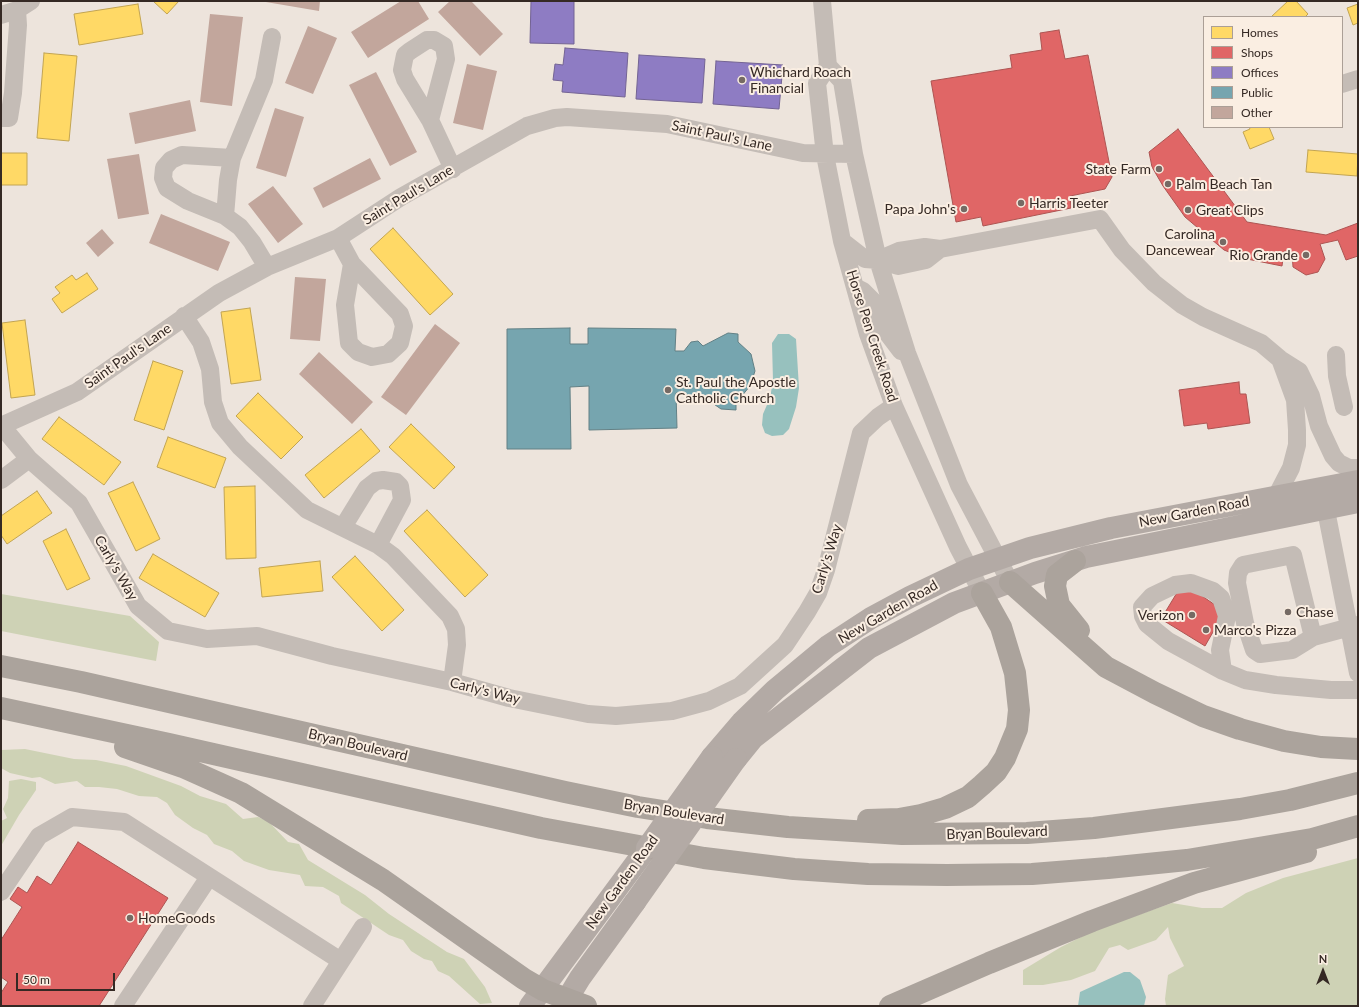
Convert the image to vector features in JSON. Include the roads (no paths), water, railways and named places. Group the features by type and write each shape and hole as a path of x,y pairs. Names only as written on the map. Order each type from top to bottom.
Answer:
{"highway":[{"path":"1075,561 1057,576 1055,592 1059,605 1084,636 1094,656"},
{"path":"1010,582 1106,666 1155,693 1203,716 1284,741 1322,747 1358,749"},
{"path":"707,818 899,819 921,815 945,808 968,797 996,772 1006,758 1017,729 1019,710 1015,673 1001,627 982,593"},
{"name":"Bryan Boulevard","path":"1,666 81,682 638,808 707,818 788,827 902,834 1027,834 1094,828 1224,811 1290,800 1358,783"},
{"path":"1,708 541,828 704,858 794,869 868,874 1032,874 1187,860 1312,839 1358,826"},
{"path":"24,712 183,767 241,793 383,880 536,998 572,1004"},
{"path":"890,1006 989,962 1092,921 1194,883 1358,838"}],"main road":[{"name":"New Garden Road","path":"572,1004 580,978 736,759 753,738 869,648 954,603 1010,582 1075,561 1324,498 1358,481"},
{"name":"New Garden Road","path":"536,998 613,896 712,757 742,722 775,690 828,646 871,618 928,588 969,569 1030,548 1111,528 1276,496 1324,498 1358,502"}],"street":[{"path":"822,1 828,66"},
{"path":"1,118 10,118 18,25 16,9"},
{"path":"225,216 228,180 232,158 264,80 272,37"},
{"name":"Horse Pen Creek Road","path":"982,593 969,569 894,406 868,334 842,241 826,155 817,83 828,66 842,81 854,154 878,260 912,365 959,486 996,559 1010,582"},
{"path":"1343,84 1358,79"},
{"name":"Saint Paul's Lane","path":"1,425 77,392 219,293 267,267 338,238 401,197 453,169 506,136 527,126 554,118 567,117 667,124 803,153 826,155 854,154"},
{"path":"430,120 453,169"},
{"path":"232,158 182,155 171,160 164,168 163,178 167,188 188,201 225,216 240,227 252,242 267,267"},
{"path":"842,241 859,256 865,259 878,260 899,251 925,247 940,249 1100,219 1122,250 1154,284 1182,305 1261,344 1280,359 1299,371 1311,396 1319,426 1333,456 1339,463 1349,468 1358,468"},
{"path":"338,238 352,264 400,314 404,326 400,344 388,354 372,357 358,352 350,343 345,305 352,264"},
{"path":"855,287 863,291 873,301 885,330 912,365"},
{"path":"184,316 201,342 210,369 213,402 220,423 240,447 307,510 378,545 393,556 450,616 456,629 457,645 452,682"},
{"path":"1336,355 1336,376 1344,406"},
{"path":"1276,496 1291,468 1297,445 1298,430 1295,400 1280,359"},
{"name":"Carly's Way","path":"1,425 29,459 79,503 138,606 168,632 207,639 257,636 332,656 452,682 509,698 588,714 616,716 672,711 709,700 740,686 785,645 818,593 826,570 861,433 878,417 894,406"},
{"path":"1,480 29,459"},
{"path":"343,527 367,488 376,481 383,480 396,482 400,486 402,500 378,545"},
{"path":"1324,498 1353,626 1358,673"},
{"path":"1313,637 1293,555 1243,565 1238,573 1237,582 1251,641 1254,650 1260,654 1292,650 1313,637 1353,626"},
{"path":"1223,671 1220,650 1227,616 1221,598 1213,591 1191,582 1176,585 1152,596 1142,607 1142,616 1147,624 1168,641 1223,671 1245,680 1276,685 1331,690 1358,690"},
{"path":"1,892 39,836 72,817 124,822 341,961"},
{"path":"122,1006 209,877"},
{"path":"312,1006 363,927"}],"water":[{"path":"778,334 789,334 796,339 799,388 796,407 789,429 783,435 772,436 765,433 762,425 763,414 770,398 773,381 772,343"},
{"path":"1124,972 1130,972 1140,980 1146,997 1144,1006 1078,1006 1080,992"}],"place":[{"name":"Whichard Roach Financial","path":"742,80"},
{"name":"State Farm","path":"1159,169"},
{"name":"Palm Beach Tan","path":"1168,184"},
{"name":"Harris Teeter","path":"1021,203"},
{"name":"Papa John's","path":"964,209"},
{"name":"Great Clips","path":"1188,210"},
{"name":"Carolina Dancewear","path":"1223,242"},
{"name":"Rio Grande","path":"1306,255"},
{"name":"St. Paul the Apostle Catholic Church","path":"668,390"},
{"name":"Chase","path":"1288,612"},
{"name":"Verizon","path":"1192,615"},
{"name":"Marco's Pizza","path":"1206,630"},
{"name":"HomeGoods","path":"130,918"}]}
